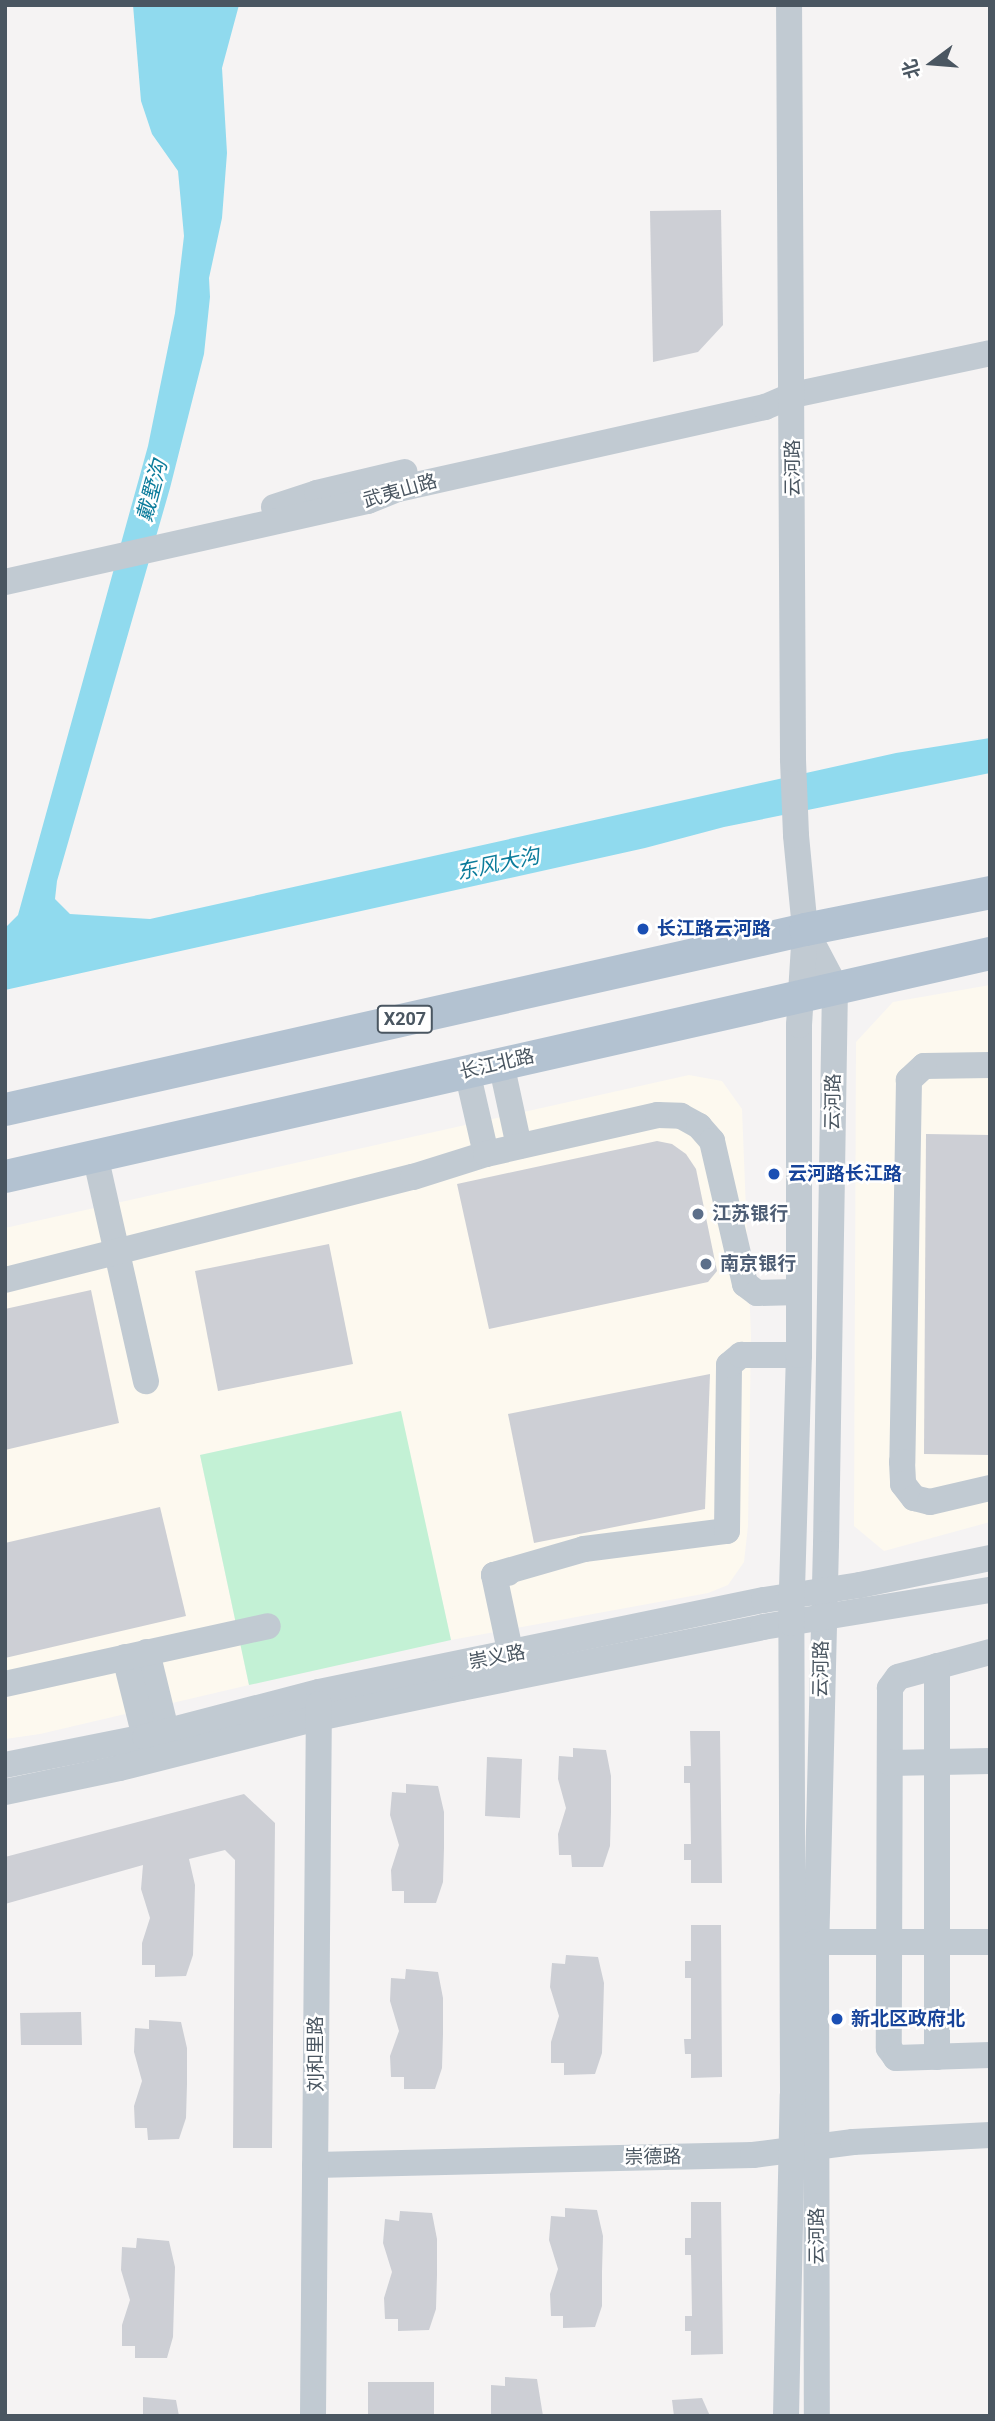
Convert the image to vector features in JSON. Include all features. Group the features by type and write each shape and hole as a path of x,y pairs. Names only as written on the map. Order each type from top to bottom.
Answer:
{"main road":[{"name":"X207","path":"5,1109 805,929 990,892"},
{"name":"长江北路","path":"5,1176 835,986 990,954"}],"street":[{"name":"云河路","path":"789,5 793,759 796,835 805,929 801,994 799,1355 791,1623 804,2149 817,2416"},
{"name":"武夷山路","path":"5,566 165,541 317,492 764,389 793,395 990,353"},
{"name":"武夷山路","path":"5,582 111,551"},
{"name":"云河路","path":"786,2416 816,1942 835,986 805,929"},
{"path":"501,1063 519,1146"},
{"path":"990,1065 924,1066 909,1080 902,1462 903,1484 914,1498 930,1502 990,1488"},
{"path":"467,1071 486,1154"},
{"path":"5,1280 413,1177 486,1154 658,1115 681,1116 699,1126 712,1141 745,1284 757,1293 799,1292"},
{"path":"95,1156 146,1381"},
{"path":"494,1575 584,1549 727,1531 729,1365 741,1355 799,1355"},
{"path":"494,1575 694,1547"},
{"name":"崇义路","path":"5,1792 120,1768 319,1705 511,1655 990,1558"},
{"path":"494,1575 511,1655"},
{"name":"崇义路","path":"5,1765 155,1734 990,1590"},
{"path":"5,1684 268,1626"},
{"path":"990,1652 898,1676 890,1688 888,2048 896,2058 990,2055 990,2048"},
{"path":"136,1655 155,1734"},
{"path":"937,1666 937,2057"},
{"name":"刘和里路","path":"313,2416 319,1705"},
{"path":"890,1763 990,1761"},
{"path":"816,1942 990,1942"},
{"name":"崇德路","path":"315,2165 753,2155 990,2135"}],"shaded area":[{"path":"990,985 990,1522 884,1551 854,1526 856,1042 893,1002"},
{"path":"689,1075 722,1081 742,1109 751,1336 748,1526 744,1562 728,1585 708,1593 451,1640 400,1411 200,1455 249,1685 40,1734 5,1739 5,1228"}],"green space":[{"path":"401,1411 451,1640 249,1685 200,1455"}],"water":[{"path":"133,5 239,5 222,68 227,153 222,218 209,278 210,297 204,354 170,488 57,881 55,899 70,914 150,919 896,753 990,738 990,773 724,827 645,848 5,990 5,928 18,915 148,446 175,313 184,236 178,171 152,134 141,101"}],"building":[{"path":"721,210 723,325 698,352 653,362 650,211"},
{"path":"926,1134 990,1135 990,1455 924,1454"},
{"path":"657,1141 672,1144 686,1154 696,1169 717,1271 708,1282 489,1329 457,1184"},
{"path":"329,1244 353,1364 218,1391 195,1271"},
{"path":"91,1290 119,1423 5,1450 5,1309"},
{"path":"710,1374 705,1509 534,1543 508,1414"},
{"path":"160,1507 186,1616 5,1658 5,1543"},
{"path":"690,1731 720,1731 722,1883 691,1883 691,1860 684,1860 684,1844 691,1844 690,1783 684,1783 684,1766 691,1766"},
{"path":"573,1748 606,1750 611,1776 611,1812 610,1846 603,1867 572,1867 571,1855 559,1855 558,1834 566,1808 558,1779 559,1756 573,1757"},
{"path":"487,1757 522,1759 520,1818 485,1816"},
{"path":"406,1784 438,1786 444,1812 444,1848 443,1882 436,1903 404,1903 404,1891 392,1891 391,1870 399,1845 390,1815 392,1792 406,1793"},
{"path":"244,1794 275,1823 272,2148 233,2148 235,1860 225,1850 189,1859 195,1885 193,1955 186,1976 155,1977 155,1965 142,1965 142,1943 150,1918 141,1889 143,1865 5,1904 5,1857"},
{"path":"691,1925 721,1925 722,2077 691,2078 691,2054 685,2054 684,2039 691,2039 691,1978 685,1978 685,1961 691,1961"},
{"path":"566,1955 598,1957 604,1983 602,2053 595,2074 564,2075 564,2063 551,2063 551,2042 559,2016 550,1987 552,1963 565,1964"},
{"path":"406,1969 438,1972 443,1998 443,2034 442,2068 435,2089 404,2089 404,2077 391,2077 390,2056 399,2031 390,2001 391,1978 405,1979"},
{"path":"81,2012 82,2045 21,2045 20,2013"},
{"path":"149,2020 181,2022 187,2048 187,2084 186,2118 179,2139 148,2140 147,2128 135,2128 134,2106 142,2081 134,2052 135,2028 149,2029"},
{"path":"691,2202 721,2202 723,2354 691,2355 691,2331 685,2331 685,2316 692,2316 691,2255 685,2255 685,2238 691,2238"},
{"path":"565,2208 597,2210 603,2236 602,2306 595,2327 563,2328 563,2316 551,2316 550,2294 558,2269 549,2240 551,2216 565,2217"},
{"path":"400,2211 432,2213 437,2239 437,2275 436,2309 429,2330 398,2331 398,2319 385,2319 384,2298 392,2272 383,2243 385,2219 399,2221"},
{"path":"137,2238 169,2241 175,2267 173,2337 167,2358 135,2358 135,2346 122,2346 122,2325 130,2300 121,2270 122,2247 136,2248"},
{"path":"505,2377 537,2379 543,2416 491,2416 491,2385 505,2386"},
{"path":"368,2382 434,2382 434,2416 368,2416"},
{"path":"143,2397 176,2400 179,2416 143,2416"},
{"path":"702,2398 710,2416 674,2416 672,2400"}],"place":[{"name":"长江路云河路","path":"643,929"},
{"name":"云河路长江路","path":"774,1174"},
{"name":"江苏银行","path":"698,1214"},
{"name":"南京银行","path":"706,1264"},
{"name":"新北区政府北","path":"837,2019"}],"water label":[{"name":"戴墅沟","path":"152,491"},
{"name":"东风大沟","path":"498,864"}]}
